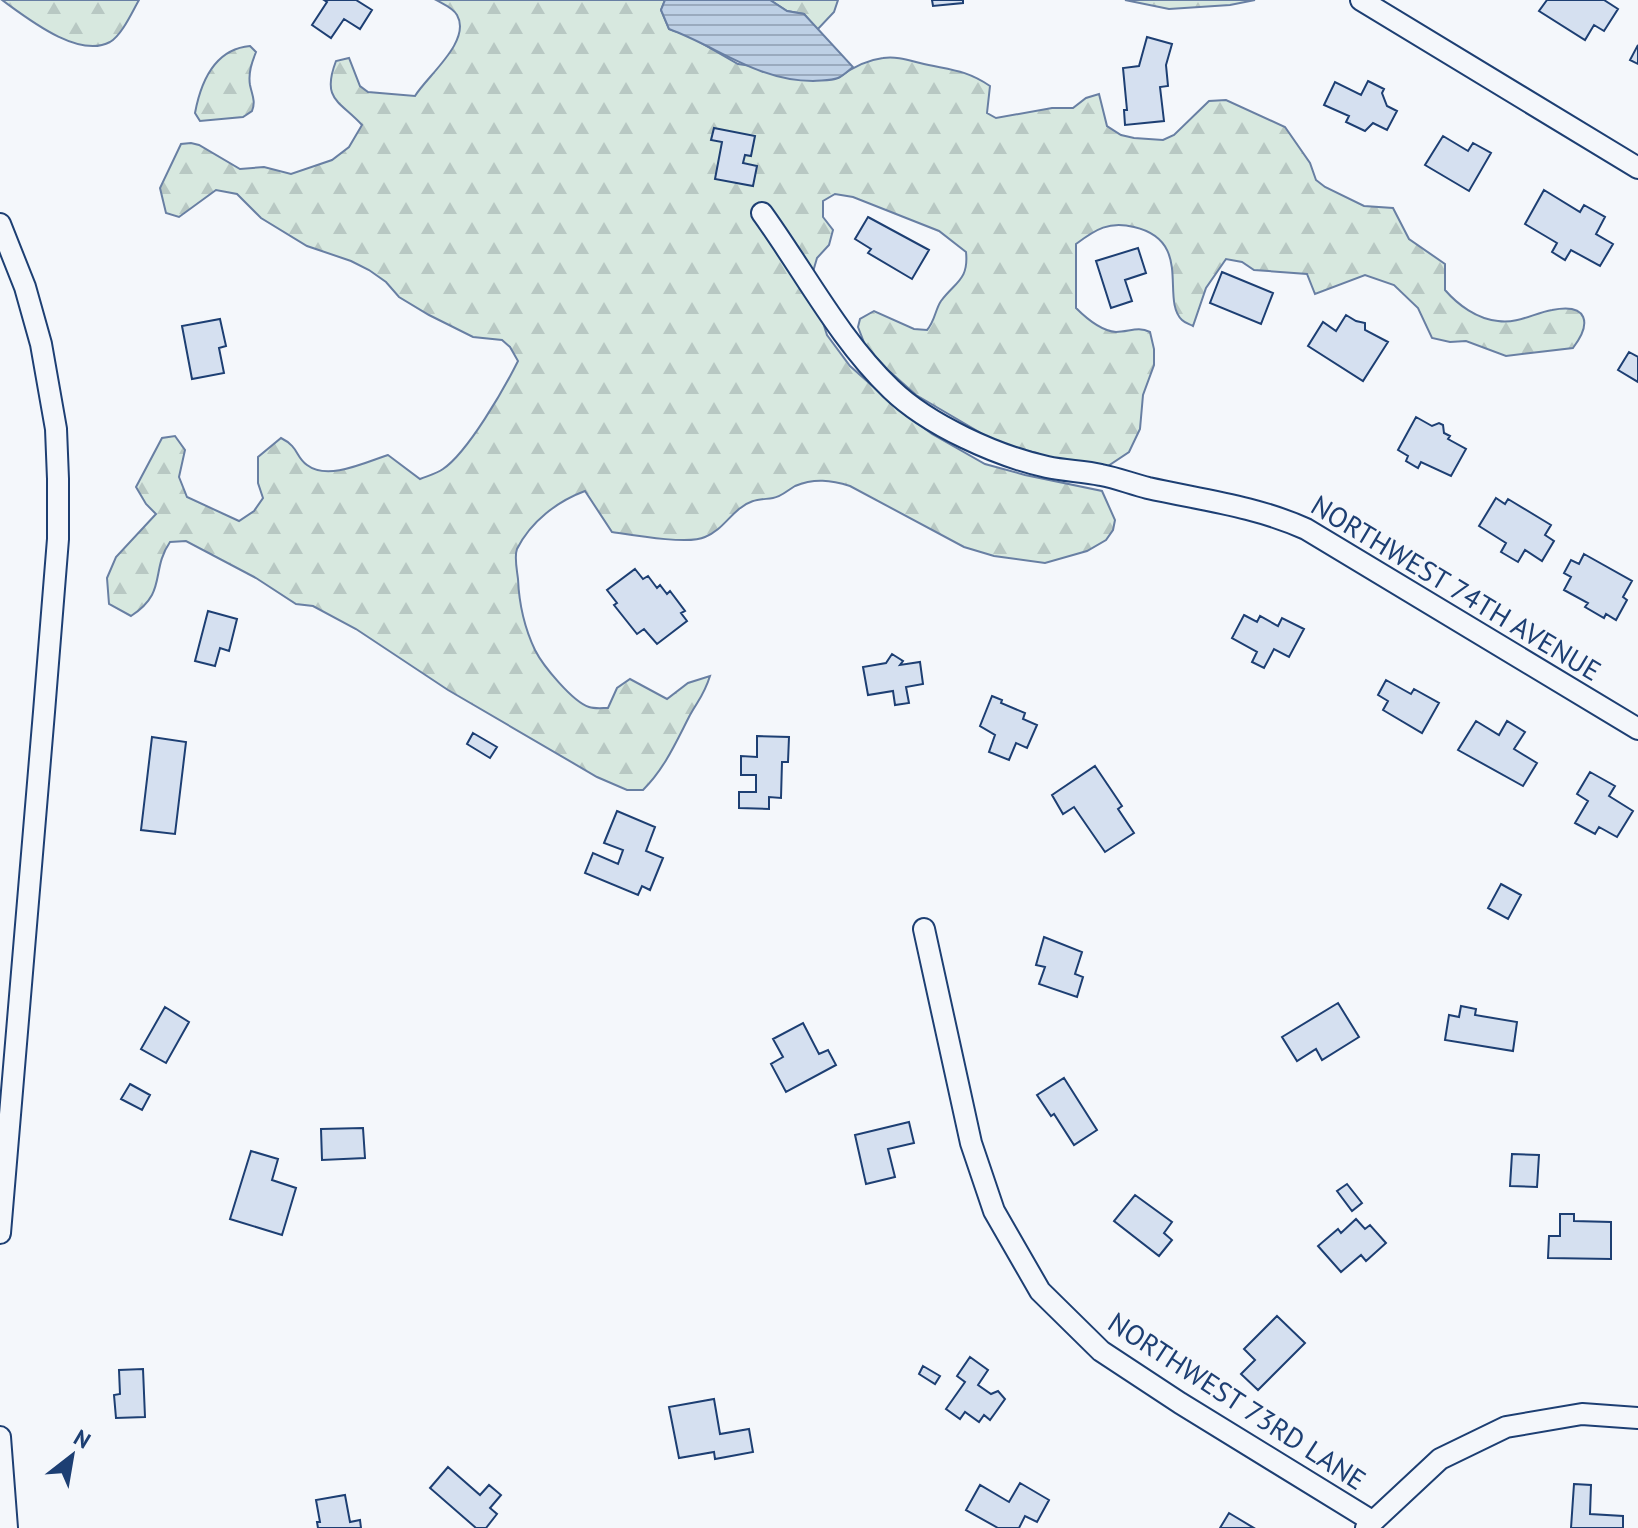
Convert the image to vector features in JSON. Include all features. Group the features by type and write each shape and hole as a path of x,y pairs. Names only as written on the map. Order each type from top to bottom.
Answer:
{"street":[{"path":"1361,0 1638,168"},
{"name":"NORTHWEST 74TH AVENUE","path":"762,213 864,359 892,390 924,414 1005,455 1278,516 1306,529 1638,729"},
{"path":"0,224 25,287 41,344 56,429 58,539 0,1233"},
{"name":"NORTHWEST 73RD LANE","path":"924,929 971,1143 994,1211 1040,1291 1101,1351 1369,1524"},
{"path":"1369,1524 1440,1459 1506,1427 1582,1414 1638,1418"},
{"path":"0,1437 7,1528"}],"green space":[{"path":"2,0 139,0 119,34 110,42 97,46 68,41 53,34"},
{"path":"436,0 665,0 661,10 669,29 689,36 738,64 838,78 871,61 897,58 965,73 981,80 990,86 987,113 996,118 1052,108 1073,108 1086,98 1099,94 1107,126 1121,135 1134,138 1163,140 1174,135 1209,101 1226,100 1285,127 1310,163 1316,180 1325,187 1364,206 1393,208 1409,239 1445,264 1445,290 1468,310 1490,320 1505,322 1552,310 1573,309 1583,317 1583,331 1573,348 1506,356 1466,341 1450,342 1432,338 1418,308 1394,285 1365,275 1315,294 1307,274 1254,270 1242,262 1226,259 1206,288 1193,326 1182,320 1176,311 1170,257 1164,244 1152,234 1134,227 1110,226 1097,230 1076,244 1076,308 1110,331 1137,329 1150,332 1154,365 1143,395 1140,429 1129,452 1108,466 1058,465 1037,453 1003,446 916,395 865,345 858,327 860,319 874,311 914,329 927,330 941,301 963,275 966,252 939,231 853,197 835,194 823,201 823,217 833,230 829,245 817,258 810,282 827,335 850,366 903,413 932,434 985,464 1102,491 1115,520 1113,530 1106,540 1087,551 1045,563 994,556 964,547 850,486 829,481 802,483 782,495 751,502 710,534 687,540 612,532 585,491 565,500 546,513 530,530 517,549 516,556 525,624 535,650 551,674 582,704 598,708 608,708 617,688 630,679 667,699 688,683 710,676 658,773 643,790 627,790 597,777 448,690 356,629 313,606 296,604 256,578 186,541 170,542 150,598 131,616 109,604 107,578 116,557 156,514 136,487 162,438 175,436 185,450 179,477 187,497 239,521 254,511 263,498 258,483 258,457 281,438 291,445 303,462 316,469 347,469 388,455 420,479 453,461 485,419 512,373 518,361 502,340 473,337 429,315 399,297 386,282 369,270 307,246 261,218 237,194 216,190 179,217 166,213 160,188 181,144 199,145 240,169 264,167 291,174 332,160 349,147 362,125 335,99 332,92 336,61 349,58 360,86 368,92 415,96 446,58 458,36 460,25 457,15"},
{"path":"770,0 838,0 834,12 817,30 804,14 787,11"},
{"path":"1125,0 1255,0 1169,9"},
{"path":"250,46 256,52 250,76 254,101 252,111 243,117 200,121 195,113 201,89 212,69 227,53"}],"water":[{"path":"665,0 770,0 787,11 804,14 853,67 838,78 813,81 793,80 756,69 669,29 661,10"}],"building":[{"path":"324,0 356,0 372,10 360,29 344,19 331,38 312,25 327,2"},
{"path":"932,0 963,0 963,3 933,6"},
{"path":"1547,0 1604,0 1618,9 1604,31 1594,25 1585,40 1539,11"},
{"path":"1147,37 1172,44 1166,65 1168,86 1160,87 1164,121 1125,125 1124,110 1127,110 1123,68 1139,66"},
{"path":"1638,45 1638,64 1630,60"},
{"path":"1368,81 1384,89 1382,93 1387,106 1397,111 1387,130 1373,123 1365,131 1346,122 1349,116 1324,105 1335,82 1361,95"},
{"path":"714,128 755,136 751,156 745,155 743,163 757,166 753,186 715,179 722,142 711,140"},
{"path":"1443,136 1468,151 1473,143 1491,153 1469,191 1425,165"},
{"path":"1544,190 1580,212 1584,205 1605,217 1596,234 1613,244 1600,266 1571,250 1565,260 1552,252 1557,243 1525,224"},
{"path":"868,217 929,250 912,279 868,253 871,249 855,239"},
{"path":"1138,248 1146,273 1125,280 1132,301 1111,308 1096,261"},
{"path":"1222,272 1273,293 1261,324 1210,303"},
{"path":"1346,315 1365,323 1365,330 1388,342 1363,381 1308,346 1323,322 1336,331"},
{"path":"220,319 226,346 219,348 224,373 192,379 182,326"},
{"path":"1629,352 1638,357 1638,382 1618,370"},
{"path":"1416,417 1432,426 1443,425 1444,433 1450,436 1448,439 1466,449 1451,476 1421,462 1418,468 1406,461 1408,456 1398,450"},
{"path":"1496,498 1505,504 1508,499 1551,525 1545,535 1554,541 1542,561 1525,550 1518,562 1501,552 1506,543 1479,526"},
{"path":"1584,554 1632,581 1623,597 1627,600 1616,620 1606,614 1604,618 1585,607 1588,603 1564,590 1571,577 1564,573 1571,560 1579,564"},
{"path":"635,569 643,579 648,576 657,588 660,585 667,594 670,591 685,611 681,613 687,621 657,644 644,629 637,634 614,605 617,603 607,590"},
{"path":"208,611 237,619 229,651 220,648 215,666 195,661"},
{"path":"1244,615 1257,622 1260,616 1278,626 1282,618 1304,629 1289,657 1274,649 1264,668 1252,662 1257,652 1232,638"},
{"path":"892,654 903,661 900,665 920,662 923,684 906,687 909,703 895,705 893,691 868,695 863,667 886,663"},
{"path":"1386,680 1411,694 1414,689 1439,703 1422,733 1383,710 1388,701 1378,695"},
{"path":"992,696 1025,713 1023,719 1037,725 1027,748 1016,743 1009,760 989,752 995,735 980,726"},
{"path":"1476,721 1499,735 1507,721 1525,732 1514,749 1537,763 1523,786 1458,750"},
{"path":"473,733 497,747 490,758 467,744"},
{"path":"757,736 789,737 788,762 782,762 781,798 769,797 769,809 739,808 739,792 756,792 756,775 741,775 741,756 757,757"},
{"path":"152,737 186,742 175,834 141,830"},
{"path":"1095,766 1122,806 1118,809 1134,833 1105,852 1074,807 1063,814 1052,795"},
{"path":"1590,772 1615,786 1609,796 1633,811 1617,837 1599,827 1595,834 1575,823 1588,801 1577,794"},
{"path":"617,811 655,827 646,851 663,858 650,890 642,886 638,895 585,873 593,853 618,864 623,850 604,843"},
{"path":"1501,884 1521,895 1508,919 1488,908"},
{"path":"1044,937 1082,952 1075,974 1083,977 1077,997 1039,984 1045,967 1036,965"},
{"path":"1338,1003 1359,1037 1322,1060 1316,1049 1297,1061 1282,1037"},
{"path":"1461,1006 1476,1009 1475,1015 1517,1022 1513,1051 1445,1040 1449,1015 1459,1017"},
{"path":"165,1007 189,1022 166,1063 141,1049"},
{"path":"803,1023 819,1054 828,1050 836,1065 786,1092 771,1064 783,1057 773,1039"},
{"path":"1064,1078 1097,1130 1074,1145 1037,1095"},
{"path":"130,1084 150,1095 142,1110 121,1099"},
{"path":"909,1122 914,1143 888,1149 895,1177 866,1184 855,1135"},
{"path":"363,1128 365,1158 322,1160 321,1129"},
{"path":"251,1151 278,1159 272,1180 296,1188 282,1235 230,1219"},
{"path":"1512,1154 1539,1155 1537,1187 1510,1186"},
{"path":"1347,1184 1362,1203 1352,1211 1337,1191"},
{"path":"1135,1195 1172,1222 1164,1233 1172,1240 1159,1256 1114,1221"},
{"path":"1560,1214 1574,1214 1574,1221 1611,1222 1611,1259 1548,1258 1549,1236 1560,1236"},
{"path":"1356,1219 1365,1229 1370,1225 1386,1243 1366,1261 1361,1255 1341,1272 1318,1246 1338,1229 1341,1233"},
{"path":"1277,1316 1305,1343 1258,1390 1241,1374 1255,1360 1244,1349"},
{"path":"970,1357 988,1370 978,1385 991,1394 998,1391 1005,1399 990,1420 984,1415 979,1422 965,1412 960,1419 946,1409 965,1382 957,1376"},
{"path":"923,1366 940,1376 935,1384 919,1374"},
{"path":"143,1369 145,1417 116,1418 114,1395 120,1394 119,1370"},
{"path":"714,1399 720,1434 749,1429 753,1452 715,1459 714,1452 679,1458 669,1407"},
{"path":"448,1467 480,1495 489,1485 501,1495 490,1508 497,1514 486,1528 476,1528 430,1488"},
{"path":"1020,1483 1049,1500 1037,1522 1025,1516 1019,1528 998,1528 966,1510 980,1485 1009,1502"},
{"path":"1574,1484 1591,1485 1590,1514 1623,1516 1623,1528 1571,1528"},
{"path":"345,1495 350,1522 360,1520 361,1528 318,1528 317,1522 320,1522 316,1500"},
{"path":"1229,1513 1254,1528 1220,1528"}]}
